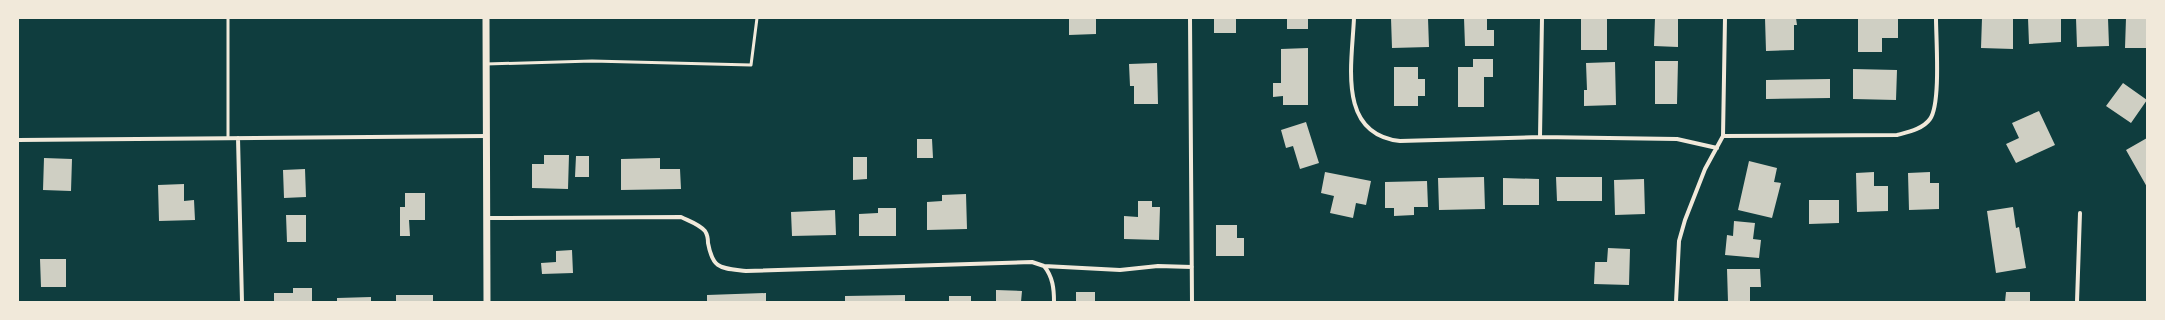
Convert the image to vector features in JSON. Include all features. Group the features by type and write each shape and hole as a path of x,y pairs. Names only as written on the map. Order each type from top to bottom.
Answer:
{"street":[{"path":"486,18 487,302"},
{"path":"1190,18 1192,302"},
{"path":"1354,18 1352,60 1353,97 1358,116 1363,124 1374,133 1388,140 1400,141 1540,137 1677,139 1716,148"},
{"path":"1540,137 1542,18"},
{"path":"1676,302 1679,241 1685,220 1706,169 1723,136 1725,18"},
{"path":"1723,136 1897,135 1917,129 1930,119 1936,101 1936,18"},
{"path":"18,140 486,136"},
{"path":"238,138 242,302"},
{"path":"2076,302 2080,213"},
{"path":"487,218 681,217 699,225 706,232 711,257 716,265 722,268 746,271 1032,262 1044,266 1120,270 1158,266 1192,267"},
{"path":"1044,266 1050,273 1054,288 1054,302"}],"lane":[{"path":"228,18 228,138"},
{"path":"486,64 592,61 751,65 756,18"}],"building":[{"path":"1069,18 1096,18 1096,34 1069,35"},
{"path":"1214,18 1236,18 1236,33 1214,33"},
{"path":"1287,18 1308,18 1308,29 1287,29"},
{"path":"1391,18 1428,18 1429,47 1392,48"},
{"path":"1464,18 1487,18 1487,30 1494,30 1494,46 1465,46"},
{"path":"1581,18 1607,18 1607,50 1581,50"},
{"path":"1655,18 1678,18 1678,47 1654,46"},
{"path":"1765,18 1796,18 1797,25 1794,25 1794,50 1766,51"},
{"path":"1858,18 1898,18 1898,38 1882,38 1882,52 1858,52"},
{"path":"1982,18 2013,18 2013,49 1981,48"},
{"path":"2028,18 2061,18 2061,42 2029,44"},
{"path":"2076,18 2108,18 2109,46 2077,47"},
{"path":"2126,18 2147,19 2147,48 2125,48"},
{"path":"1308,48 1308,105 1283,105 1283,96 1273,97 1273,83 1281,83 1281,49"},
{"path":"1473,59 1493,59 1493,77 1484,77 1484,107 1458,107 1458,67 1473,67"},
{"path":"1655,61 1678,61 1677,104 1655,104"},
{"path":"1615,62 1616,105 1584,106 1584,90 1587,90 1586,63"},
{"path":"1157,63 1158,104 1134,104 1134,86 1130,86 1129,64"},
{"path":"1394,67 1418,67 1418,79 1425,79 1425,96 1418,96 1418,106 1394,106"},
{"path":"1853,69 1897,70 1896,100 1853,99"},
{"path":"1830,79 1830,98 1766,99 1766,80"},
{"path":"2123,83 2147,100 2131,123 2106,106"},
{"path":"2039,111 2055,145 2016,163 2006,144 2019,138 2012,123"},
{"path":"1306,122 1319,163 1300,169 1293,146 1286,148 1281,130"},
{"path":"2147,138 2147,187 2126,150"},
{"path":"917,139 932,139 933,158 917,158"},
{"path":"544,155 569,155 568,189 532,188 532,164 544,164"},
{"path":"576,156 589,156 589,177 575,177"},
{"path":"853,157 867,157 867,179 853,180"},
{"path":"44,158 72,159 71,191 43,190"},
{"path":"660,158 660,169 680,169 681,189 621,190 621,159"},
{"path":"1749,161 1777,168 1774,182 1781,183 1772,218 1738,210"},
{"path":"305,169 306,197 284,198 283,170"},
{"path":"1325,172 1371,181 1366,205 1356,203 1353,218 1330,213 1334,196 1321,193"},
{"path":"1874,172 1874,186 1888,186 1888,211 1857,212 1856,173"},
{"path":"1930,172 1930,183 1939,183 1939,209 1909,210 1908,173"},
{"path":"1484,177 1485,209 1439,210 1438,178"},
{"path":"1556,177 1602,177 1602,201 1557,201"},
{"path":"1503,178 1539,179 1539,205 1503,205"},
{"path":"1644,179 1645,214 1615,215 1614,180"},
{"path":"1427,181 1428,207 1414,207 1414,215 1394,216 1394,208 1385,208 1385,182"},
{"path":"184,184 184,201 194,200 195,220 159,221 158,185"},
{"path":"405,193 425,193 425,220 409,220 410,236 400,236 400,207 405,207"},
{"path":"966,194 967,229 927,230 927,202 942,201 942,195"},
{"path":"1809,200 1839,200 1839,223 1809,224"},
{"path":"1138,201 1152,201 1152,207 1160,207 1159,240 1124,239 1124,216 1138,217"},
{"path":"2013,207 2016,228 2019,227 2026,268 1996,273 1987,211"},
{"path":"878,208 896,208 896,236 859,236 859,214 878,213"},
{"path":"835,210 836,235 792,236 791,212"},
{"path":"286,215 306,215 306,242 287,242"},
{"path":"1734,221 1755,223 1753,239 1761,240 1759,258 1725,255 1727,235 1733,236"},
{"path":"1216,225 1237,225 1237,238 1244,238 1244,256 1216,256"},
{"path":"1608,248 1630,249 1629,285 1594,284 1595,262 1607,262"},
{"path":"572,250 573,273 542,274 541,263 556,262 556,251"},
{"path":"40,259 66,259 66,287 41,287"},
{"path":"1727,269 1760,269 1761,287 1750,287 1750,302 1728,302"},
{"path":"293,288 312,288 312,302 274,302 274,293 293,293"},
{"path":"996,290 1022,291 1021,302 996,302"},
{"path":"1076,292 1095,292 1095,302 1076,302"},
{"path":"2006,292 2030,292 2030,302 2005,302"},
{"path":"766,293 766,302 707,302 707,295"},
{"path":"396,295 433,295 433,302 396,302"},
{"path":"905,295 905,302 845,302 845,296"},
{"path":"949,296 971,296 971,302 949,302"},
{"path":"371,297 371,302 337,302 337,298"}]}
